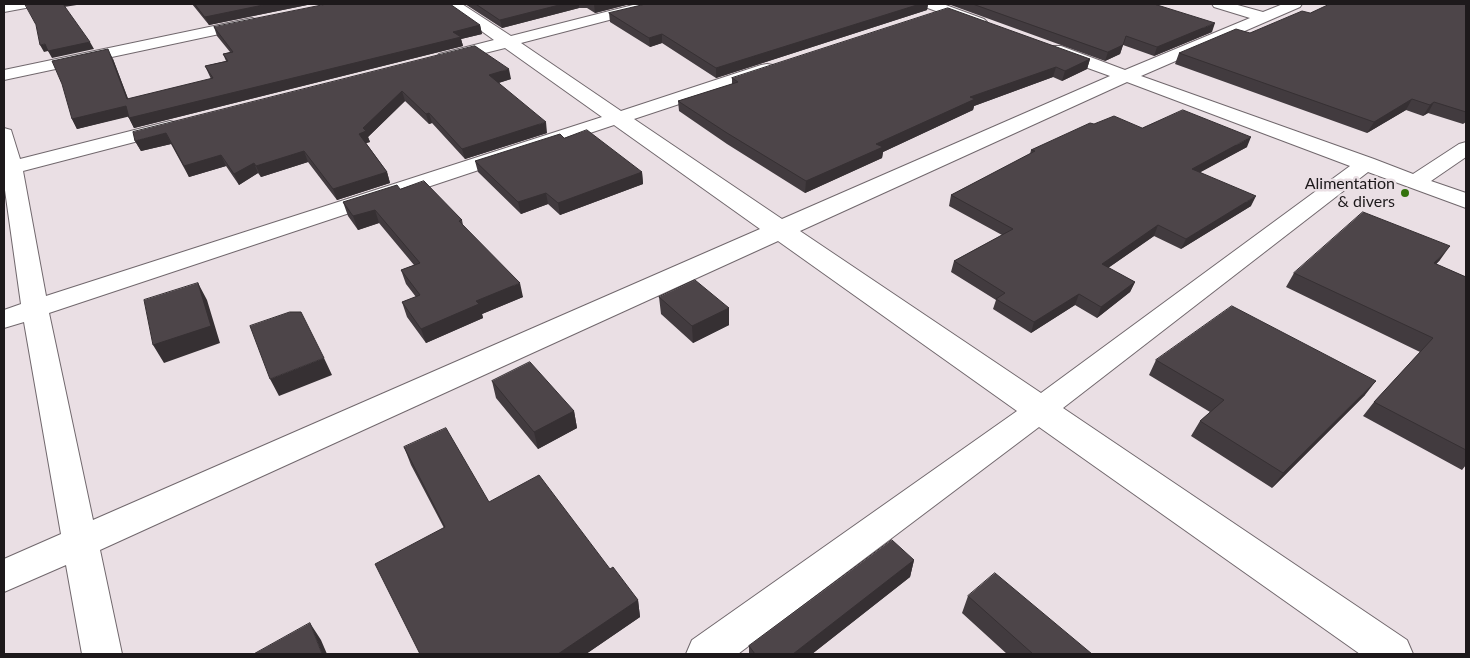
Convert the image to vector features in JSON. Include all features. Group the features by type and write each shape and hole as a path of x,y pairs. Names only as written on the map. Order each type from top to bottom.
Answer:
{"street":[{"path":"4,8 26,4"},
{"path":"453,4 1393,654"},
{"path":"432,61 654,4"},
{"path":"1219,4 1264,17"},
{"path":"4,576 1126,76 1295,4"},
{"path":"932,11 992,26"},
{"path":"4,75 263,20"},
{"path":"1036,43 1367,163 1466,201"},
{"path":"4,319 787,62"},
{"path":"8,168 184,124"},
{"path":"4,134 8,168 102,654"},
{"path":"1415,182 1466,148"},
{"path":"706,654 1040,410 1367,163"}],"building":[{"path":"25,4 63,4 90,42 48,51 45,44 40,45 36,25"},
{"path":"195,4 268,4 205,17"},
{"path":"327,4 450,4 480,25 453,32 461,37 129,118 126,106 72,119 62,84 52,61 108,49 127,99 213,78 205,66 228,61 223,54 233,52 214,27"},
{"path":"476,4 563,4 500,20"},
{"path":"646,4 920,4 716,68 662,34 649,38 609,13"},
{"path":"973,4 1154,4 1215,23 1157,47 1126,36 1123,45 1108,52"},
{"path":"1330,4 1466,4 1466,112 1434,102 1430,105 1412,99 1374,122 1179,53 1236,29 1250,33 1302,11 1310,13"},
{"path":"948,8 1090,59 1065,71 1056,67 970,97 975,99 876,144 883,147 806,181 678,101 738,82 732,78"},
{"path":"475,46 509,69 489,75 546,122 462,149 429,113 426,114 402,91 363,128 366,131 359,134 387,172 333,189 304,151 256,166 254,163 234,174 221,155 184,166 166,133 135,141 133,132"},
{"path":"1183,110 1251,137 1192,169 1256,196 1186,239 1158,225 1102,264 1135,282 1101,307 1079,294 1034,322 996,299 1005,293 954,261 1013,229 951,195 1035,151 1031,150 1090,123 1094,124 1114,116 1142,128"},
{"path":"587,130 642,172 558,203 546,193 518,202 475,161 560,134 564,138"},
{"path":"424,181 462,220 459,221 520,283 476,301 479,304 421,329 402,302 420,295 401,270 420,263 375,210 353,216 343,202 397,185 400,189"},
{"path":"1363,212 1450,246 1434,263 1466,277 1466,450 1374,402 1433,338 1294,273"},
{"path":"695,280 729,308 692,326 659,297"},
{"path":"198,283 211,326 153,345 144,300"},
{"path":"1232,306 1376,381 1283,473 1200,421 1224,400 1156,360"},
{"path":"290,312 301,312 324,358 270,379 250,326"},
{"path":"530,362 574,411 534,432 492,381"},
{"path":"446,428 489,502 539,475 610,569 613,567 638,600 558,654 420,654 375,564 445,527 404,447"},
{"path":"892,540 914,560 793,654 755,654 749,646"},
{"path":"995,573 1092,654 1033,654 968,596"},
{"path":"310,623 322,654 254,654"}],"place":[{"name":"Alimentation & divers","path":"1405,193"}]}
